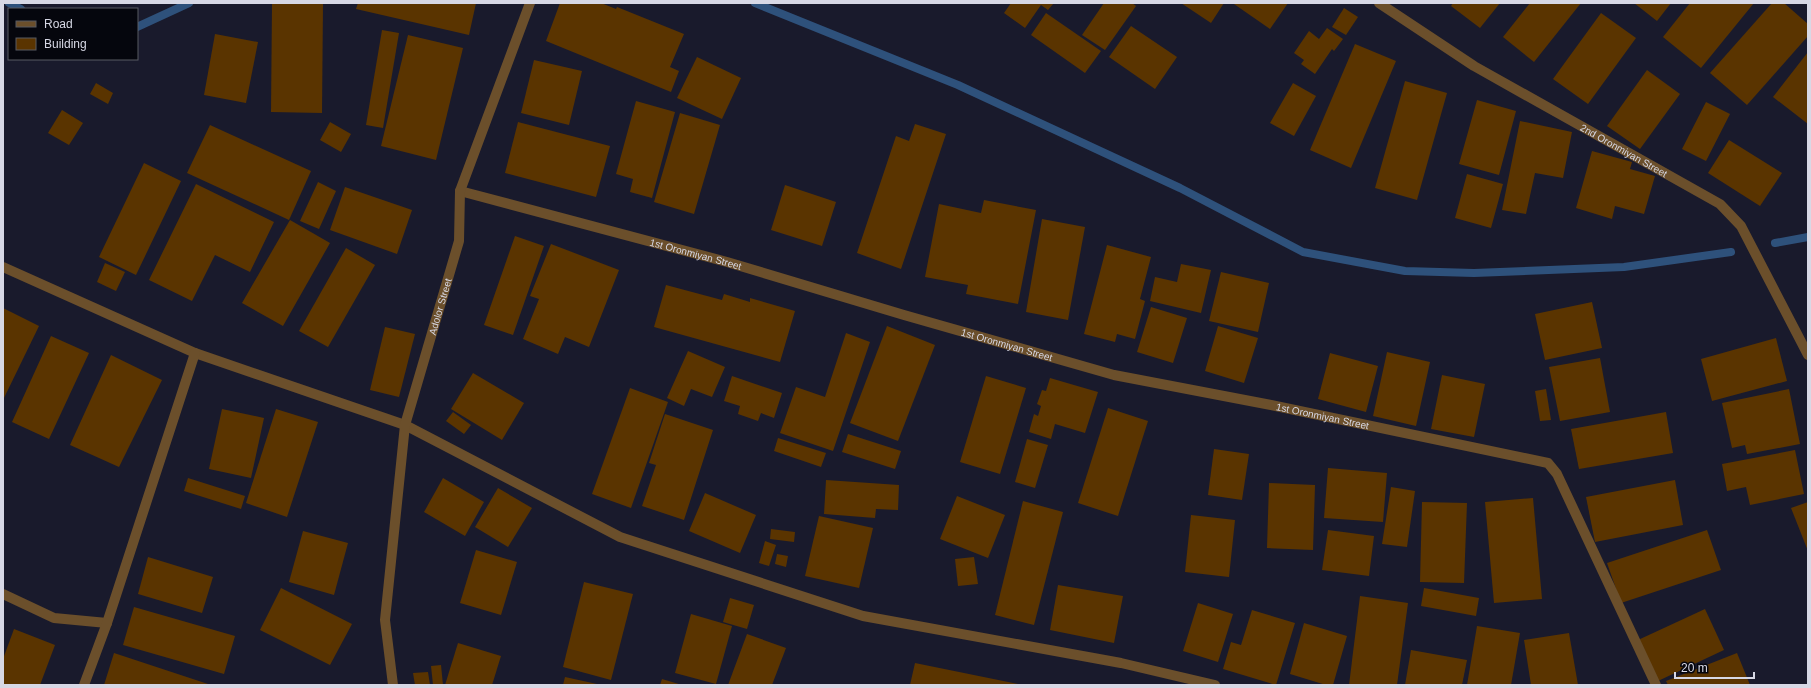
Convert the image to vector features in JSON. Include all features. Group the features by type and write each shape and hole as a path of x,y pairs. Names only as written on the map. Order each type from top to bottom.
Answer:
{"street":[{"name":"Adolor Street","path":"393,685 385,620 405,425 459,241 460,191 530,3"},
{"name":"2nd Oronmiyan Street","path":"1379,3 1474,66 1720,204 1741,226 1808,355"},
{"name":"1st Oronmiyan Street","path":"460,191 727,262 904,316 1114,375 1271,405 1548,463 1556,474 1656,685"},
{"path":"3,267 194,353 405,425 620,537 863,616 1121,663 1215,685"},
{"path":"84,685 108,623 194,353"},
{"path":"3,594 54,618 108,623"}],"building":[{"path":"272,3 323,4 322,113 271,112"},
{"path":"358,3 476,3 469,35 356,9"},
{"path":"560,3 601,3 616,9 617,7 684,34 670,67 679,71 671,92 546,41"},
{"path":"1011,3 1054,3 1048,10 1041,5 1025,28 1004,13"},
{"path":"1104,3 1132,3 1136,6 1105,50 1082,35"},
{"path":"1181,3 1224,3 1211,23"},
{"path":"1288,3 1270,29 1234,4"},
{"path":"1453,3 1500,3 1480,28 1451,6"},
{"path":"1530,3 1581,3 1534,62 1503,37"},
{"path":"1634,3 1671,3 1657,21"},
{"path":"1690,3 1754,3 1701,68 1663,37"},
{"path":"1772,3 1784,3 1808,24 1808,36 1747,105 1710,73"},
{"path":"1344,8 1358,17 1346,35 1332,27"},
{"path":"1046,13 1101,51 1085,73 1031,35"},
{"path":"1601,13 1636,38 1588,104 1553,79"},
{"path":"1131,26 1177,57 1155,89 1109,57"},
{"path":"1327,28 1343,39 1334,51 1332,49 1315,74 1301,64 1304,60 1294,53 1309,31 1319,39"},
{"path":"382,30 399,33 383,128 366,125"},
{"path":"215,34 258,42 246,103 204,95"},
{"path":"408,35 463,48 436,160 381,146"},
{"path":"1355,44 1396,61 1351,168 1310,150"},
{"path":"1808,52 1808,124 1773,97"},
{"path":"697,57 741,78 722,119 677,98"},
{"path":"534,60 582,71 569,125 521,113"},
{"path":"1647,70 1680,94 1640,149 1607,126"},
{"path":"1405,81 1447,93 1417,200 1375,188"},
{"path":"96,83 113,93 108,104 90,94"},
{"path":"1293,83 1316,96 1294,136 1270,123"},
{"path":"1477,100 1516,111 1499,175 1459,164"},
{"path":"636,101 675,112 652,198 630,192 633,179 616,174"},
{"path":"1706,102 1730,114 1706,161 1682,149"},
{"path":"62,110 83,123 69,145 48,133"},
{"path":"680,113 720,125 694,214 654,202"},
{"path":"1520,121 1572,132 1563,178 1535,173 1526,214 1502,210"},
{"path":"330,122 351,134 341,152 320,140"},
{"path":"518,122 610,146 596,197 505,173"},
{"path":"915,124 946,134 901,269 857,253 896,136 909,141"},
{"path":"210,125 311,171 289,220 187,173"},
{"path":"1729,140 1782,173 1760,206 1708,173"},
{"path":"1592,151 1632,162 1630,169 1655,176 1644,214 1615,206 1612,219 1576,208"},
{"path":"144,163 181,181 136,275 99,257"},
{"path":"1467,174 1503,184 1491,228 1455,218"},
{"path":"318,182 336,191 319,229 300,221"},
{"path":"196,184 274,222 250,272 215,255 192,301 149,280"},
{"path":"785,185 836,202 822,246 771,230"},
{"path":"345,187 412,210 397,254 330,230"},
{"path":"984,200 1036,210 1018,304 966,294 968,285 925,277 939,204 981,213"},
{"path":"1042,219 1085,227 1068,320 1026,312"},
{"path":"290,220 330,243 283,326 242,303"},
{"path":"515,236 544,246 513,335 484,325"},
{"path":"551,244 619,270 589,347 565,337 558,354 523,339 539,299 530,296"},
{"path":"1107,245 1151,257 1140,299 1145,301 1135,339 1117,334 1115,342 1084,334"},
{"path":"346,248 375,265 328,347 299,331"},
{"path":"105,263 125,272 116,291 97,282"},
{"path":"1181,264 1211,270 1201,313 1150,301 1155,277 1177,282"},
{"path":"1221,272 1269,283 1258,332 1209,321"},
{"path":"666,285 722,300 724,294 750,302 750,298 795,311 780,362 654,327"},
{"path":"1592,302 1602,348 1545,360 1535,314"},
{"path":"1151,307 1187,318 1173,363 1137,352"},
{"path":"3,308 39,326 3,400"},
{"path":"887,326 935,345 898,441 850,423"},
{"path":"1218,326 1258,338 1244,383 1205,371"},
{"path":"385,327 415,334 399,397 370,390"},
{"path":"846,333 870,342 833,451 780,433 796,387 825,397"},
{"path":"51,336 89,353 49,439 12,422"},
{"path":"1776,338 1787,381 1712,401 1701,359"},
{"path":"688,351 725,367 712,397 691,389 684,406 667,398"},
{"path":"1387,352 1430,362 1416,426 1373,416"},
{"path":"1330,353 1378,366 1366,412 1318,399"},
{"path":"111,355 162,380 119,467 70,445"},
{"path":"1600,358 1610,412 1560,421 1549,367"},
{"path":"473,373 524,403 502,440 451,409"},
{"path":"1442,375 1485,384 1474,437 1431,429"},
{"path":"732,376 782,393 774,418 761,413 758,421 738,414 740,406 724,401"},
{"path":"986,376 1026,388 1000,474 960,462"},
{"path":"1050,378 1098,392 1085,433 1055,424 1051,439 1029,432 1034,414 1038,416 1041,406 1037,404 1042,390 1046,391"},
{"path":"630,388 668,402 631,508 592,494"},
{"path":"1546,389 1551,420 1540,421 1535,391"},
{"path":"1789,389 1800,444 1747,454 1745,445 1732,448 1722,403"},
{"path":"1108,408 1148,421 1118,516 1078,503"},
{"path":"222,409 264,418 251,478 209,469"},
{"path":"276,409 318,422 287,517 246,503"},
{"path":"453,412 471,425 464,434 446,421"},
{"path":"1666,412 1673,453 1579,469 1571,429"},
{"path":"665,414 713,430 684,520 642,506 656,465 649,463"},
{"path":"848,434 901,451 895,469 842,452"},
{"path":"778,438 826,453 821,467 774,451"},
{"path":"1027,439 1048,445 1035,488 1015,482"},
{"path":"1214,449 1249,454 1242,500 1208,495"},
{"path":"1795,450 1804,494 1750,505 1746,487 1727,491 1722,464"},
{"path":"1328,468 1387,473 1383,522 1324,518"},
{"path":"188,478 245,496 241,509 184,491"},
{"path":"443,478 484,502 465,536 424,512"},
{"path":"826,480 899,485 898,510 876,509 875,518 824,514"},
{"path":"1675,480 1683,525 1595,542 1586,497"},
{"path":"1269,483 1315,485 1313,550 1267,548"},
{"path":"1391,487 1415,491 1407,547 1382,544"},
{"path":"498,488 532,508 508,547 475,527"},
{"path":"705,493 756,515 740,553 689,531"},
{"path":"957,496 1005,515 988,558 940,539"},
{"path":"1533,498 1542,599 1494,603 1485,502"},
{"path":"1023,501 1063,512 1034,625 995,615"},
{"path":"1422,502 1467,503 1464,583 1420,582"},
{"path":"1808,502 1808,551 1791,508"},
{"path":"1191,515 1235,520 1229,577 1185,572"},
{"path":"819,516 873,528 859,588 805,576"},
{"path":"771,529 795,532 794,542 770,539"},
{"path":"1328,530 1374,536 1369,576 1322,570"},
{"path":"1707,530 1721,570 1621,603 1607,563"},
{"path":"303,531 348,543 334,595 289,582"},
{"path":"765,541 776,545 769,566 759,563"},
{"path":"476,550 517,562 501,615 460,603"},
{"path":"777,554 788,556 786,567 775,564"},
{"path":"148,557 213,577 202,613 138,594"},
{"path":"974,557 978,584 958,586 955,559"},
{"path":"584,582 633,594 611,680 563,667"},
{"path":"1058,585 1123,596 1114,643 1050,630"},
{"path":"281,588 352,624 330,665 260,630"},
{"path":"1424,588 1479,598 1476,616 1421,606"},
{"path":"1360,596 1408,603 1397,685 1349,685"},
{"path":"730,598 754,605 747,629 723,622"},
{"path":"1198,603 1233,614 1218,662 1183,651"},
{"path":"134,607 235,636 224,674 123,645"},
{"path":"1705,609 1724,650 1658,681 1638,640"},
{"path":"1252,610 1295,623 1276,685 1223,669 1231,642 1241,645"},
{"path":"691,614 732,626 716,684 675,673"},
{"path":"1304,623 1347,636 1333,685 1326,685 1290,674"},
{"path":"1477,626 1520,633 1511,685 1467,685"},
{"path":"14,629 55,645 40,685 3,685 3,659"},
{"path":"1569,633 1578,685 1531,685 1524,640"},
{"path":"747,634 786,648 772,685 728,685"},
{"path":"458,643 501,656 492,685 445,685"},
{"path":"1411,650 1467,660 1462,685 1405,685"},
{"path":"114,653 211,685 104,685"},
{"path":"1737,653 1750,685 1668,685 1666,681"},
{"path":"915,663 1018,684 1018,685 910,685"},
{"path":"441,665 443,685 433,685 431,666"},
{"path":"428,672 430,685 415,685 413,673"},
{"path":"565,677 597,684 597,685 563,685"},
{"path":"662,679 682,685 660,685"}],"waterway":[{"path":"9,3 19,8"},
{"path":"138,27 189,3"},
{"path":"755,3 958,85 1180,188 1303,252 1405,271 1474,273 1624,267 1731,252"},
{"path":"1775,243 1808,237"}]}
